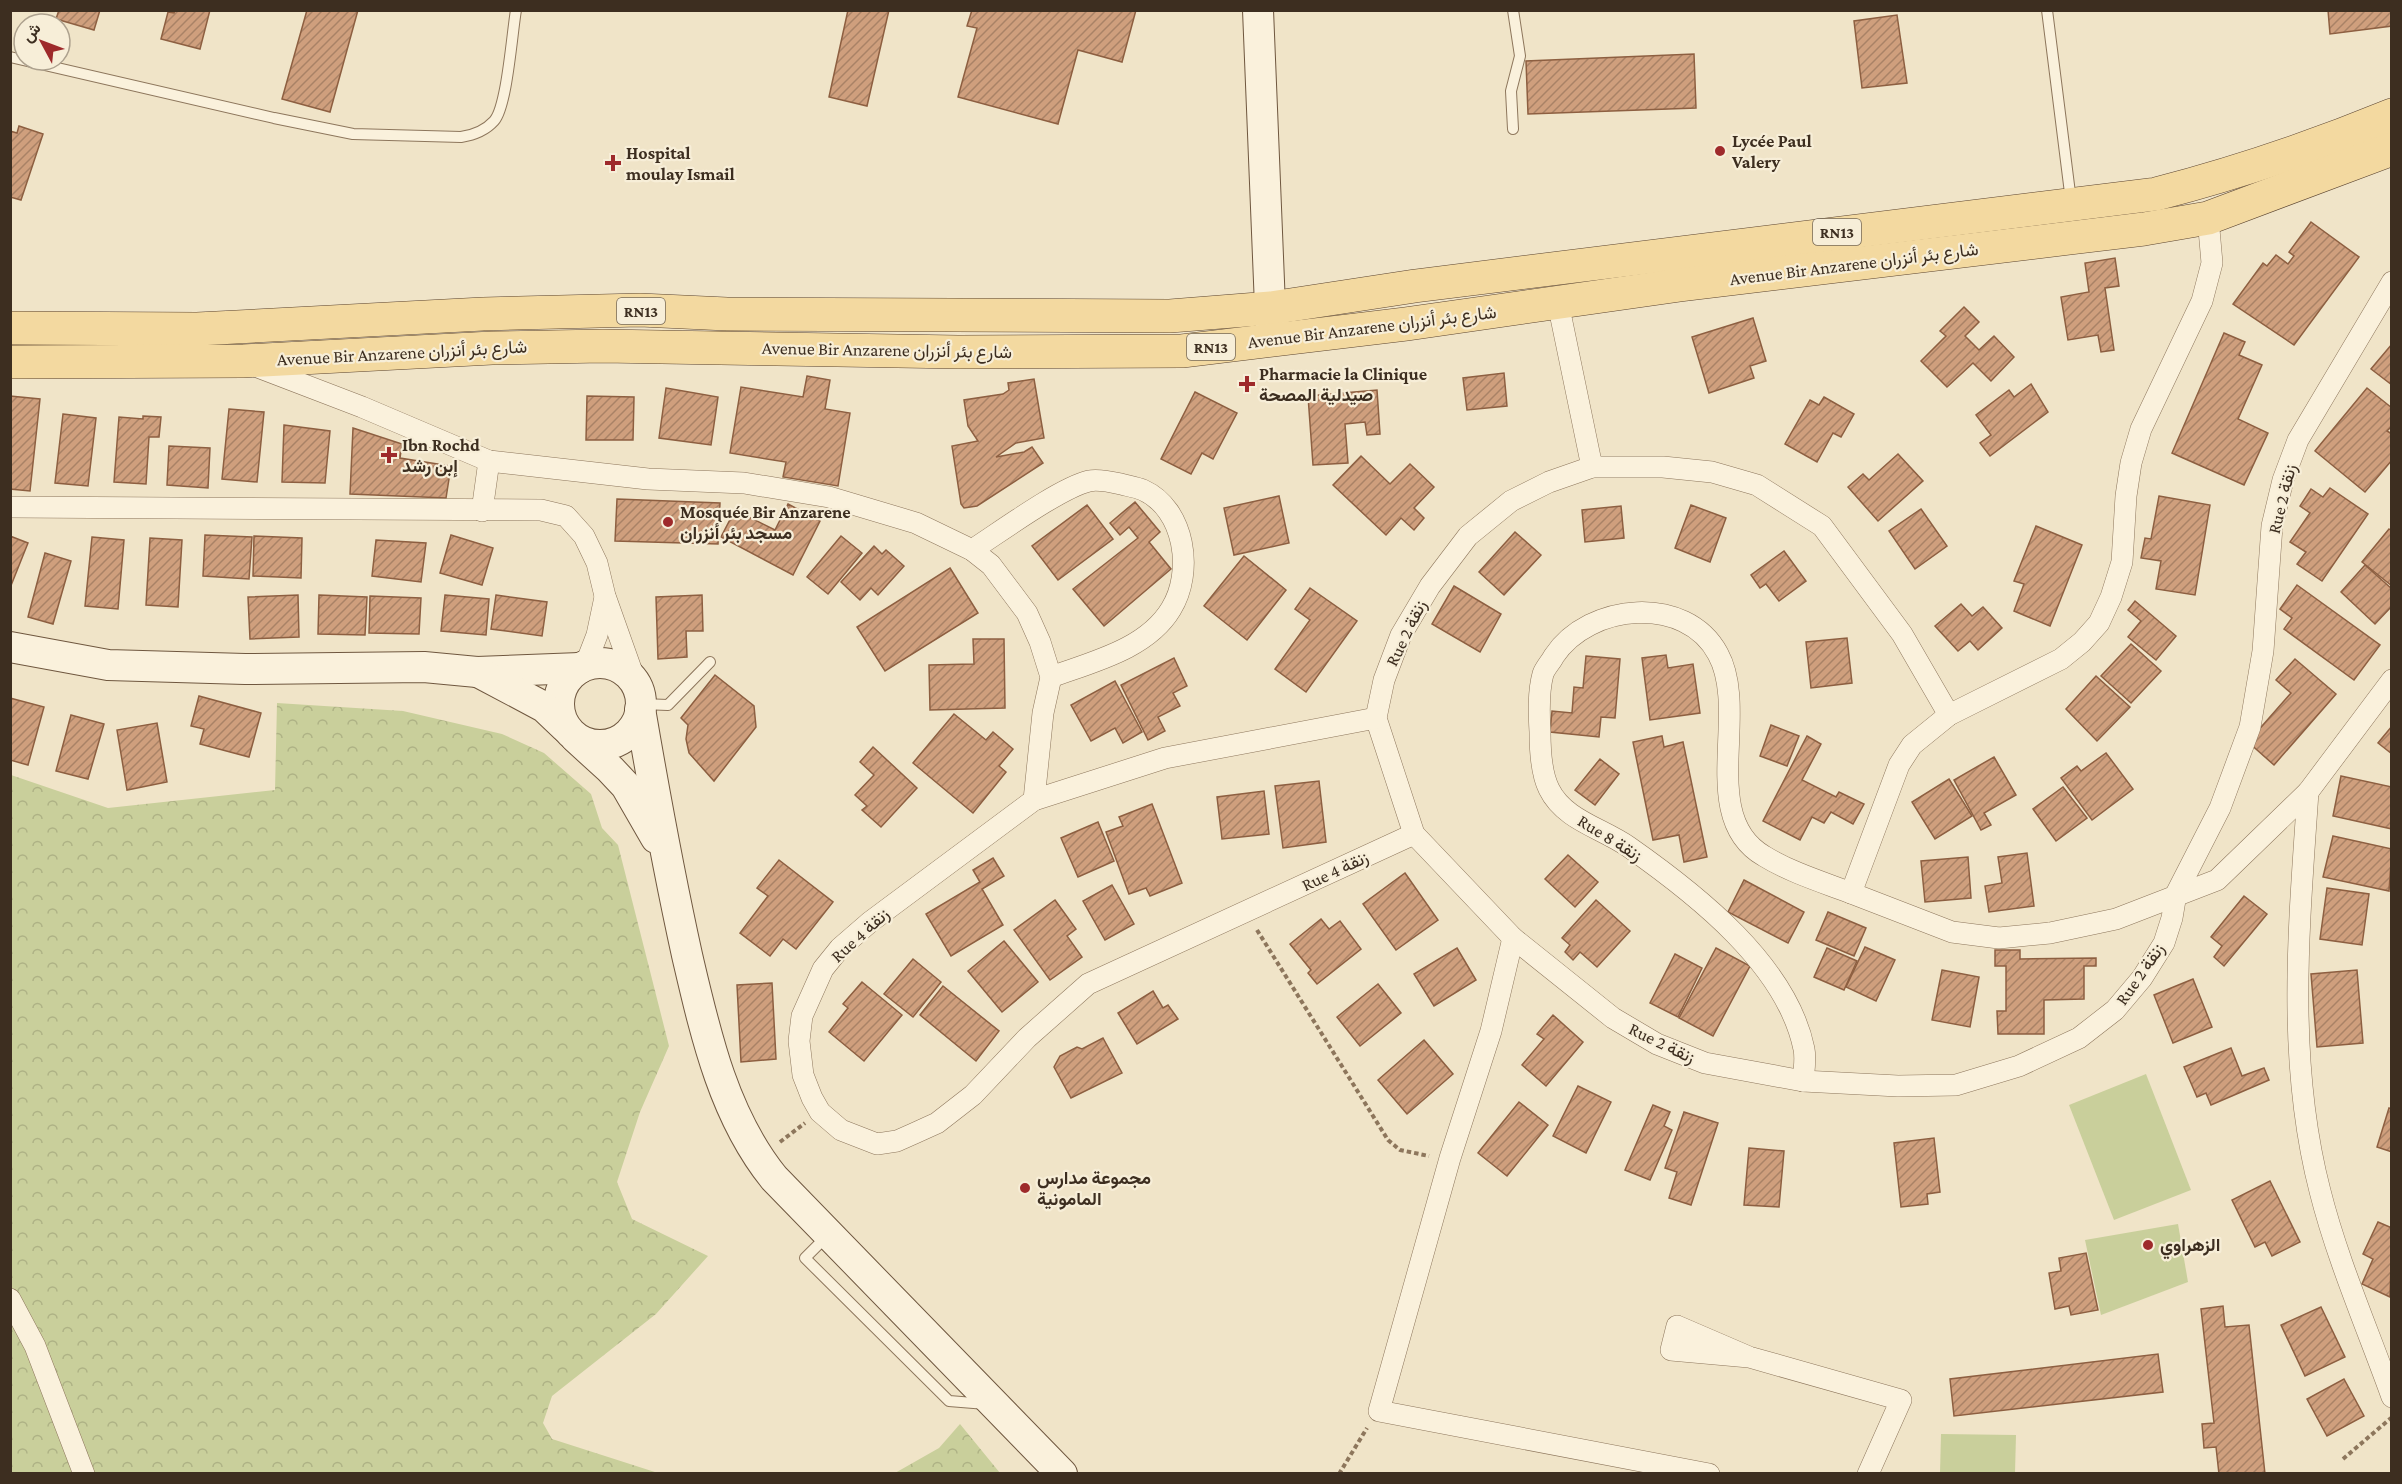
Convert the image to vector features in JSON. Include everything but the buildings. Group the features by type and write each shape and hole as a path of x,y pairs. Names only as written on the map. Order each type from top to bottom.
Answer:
{"main road":[{"path":"1258,10 1271,340"},
{"name":"Avenue Bir Anzarene شارع بئر أنزران","path":"10,328 197,329 483,314 604,311 727,314 1170,316 1271,308 1438,283 2156,194 2235,173 2335,139 2391,115"},
{"name":"Avenue Bir Anzarene شارع بئر أنزران","path":"10,362 243,361 492,348 603,346 958,352 1182,351 1558,303 1680,285 2144,229 2208,218 2391,149"},
{"path":"10,647 108,665 245,669 424,667 477,672 582,667 597,663 620,668 639,700 665,853 712,1054 747,1139 759,1159 828,1235 1062,1473"},
{"path":"582,667 569,676 558,701 559,714 569,732 597,745 621,740 630,731 639,700"},
{"path":"477,672 544,707 610,769 626,786 665,853"}],"street":[{"path":"1851,893 1899,765 1912,745 1949,715 2061,659 2082,642 2099,623 2111,597 2122,562 2126,496 2131,463 2141,429 2204,291 2212,263 2208,218"},
{"name":"Rue 2 زنقة","path":"1949,715 1902,634 1822,526 1757,485 1712,472 1663,467 1592,467 1549,482 1511,501 1468,536 1430,586 1401,635 1384,680 1376,718 1414,834 1512,938 1613,1018 1658,1044 1705,1063 1803,1081 1898,1086 1956,1085 2019,1066 2079,1038 2115,1010 2142,978 2164,943 2172,918 2176,894 2220,808 2250,727 2263,651 2272,525 2283,480 2298,440 2389,289"},
{"path":"1558,303 1592,467"},
{"path":"243,361 362,407 489,461 648,478 744,483 829,497 916,523 972,550 991,565 1027,613 1040,642 1051,677 1043,713 1035,800"},
{"path":"482,511 489,461"},
{"path":"972,550 1069,489 1090,481 1114,482 1143,490 1173,517 1180,536 1184,576 1171,610 1129,647 1051,677"},
{"path":"10,507 237,506 542,510 566,516 584,536 597,563 605,596 639,700"},
{"path":"582,667 597,635 605,596"},
{"name":"Rue 8 زنقة","path":"1803,1081 1805,1052 1796,1019 1761,962 1734,932 1628,846 1566,811 1549,789 1540,752 1539,713 1544,673 1563,644 1584,627 1640,611 1668,615 1689,622 1712,641 1726,668 1731,724 1728,800 1740,832 1762,855 1952,932 1999,938 2050,933 2116,919 2217,880 2308,792 2391,680"},
{"name":"Rue 4 زنقة","path":"1376,718 1165,758 1035,800 870,922 840,948 823,969 802,1016 799,1041 803,1074 820,1112 842,1130 877,1144 897,1141 930,1127 973,1095 1027,1038 1088,984 1414,834"},
{"path":"2308,792 2297,972 2298,1047 2307,1132 2320,1192 2391,1397"},
{"path":"1512,938 1491,1031 1450,1158 1379,1411 1709,1473"},
{"path":"10,1299 35,1346 84,1473"},
{"path":"1749,1358 1901,1400 1869,1473"}],"lane":[{"path":"10,57 262,116 353,134 461,137 477,134 496,120 504,99 516,10"},
{"path":"1513,10 1520,56 1511,91 1513,129"},
{"path":"2047,10 2072,204"},
{"path":"639,700 665,706 671,704 710,662"}],"path":[{"path":"1246,912 1388,1140 1400,1150 1450,1158"},
{"path":"759,1159 820,1112"},
{"path":"1339,1473 1379,1411"},
{"path":"2343,1459 2391,1418"}],"green space":[{"path":"277,703 403,711 502,734 544,753 591,794 602,828 618,845 669,1046 640,1112 617,1182 632,1219 708,1256 656,1314 552,1396 543,1423 552,1439 658,1473 11,1474 11,775 108,808 275,790"},
{"path":"2146,1074 2191,1190 2114,1220 2069,1105"},
{"path":"2178,1224 2188,1282 2101,1315 2085,1240"},
{"path":"960,1424 1000,1473 895,1473 939,1448"},
{"path":"1941,1434 2016,1435 2015,1473 1940,1473"}],"place":[{"name":"Lycée Paul Valery","path":"1720,151"},
{"name":"Hospital moulay Ismail","path":"613,163"},
{"name":"Pharmacie la Clinique صيدلية المصحة","path":"1247,384"},
{"name":"Ibn Rochd إبن رشد","path":"389,455"},
{"name":"Mosquée Bir Anzarene مسجد بئر أنزران","path":"668,522"},
{"name":"مجموعة مدارس المامونية","path":"1025,1188"},
{"name":"الزهراوي","path":"2148,1245"}]}
